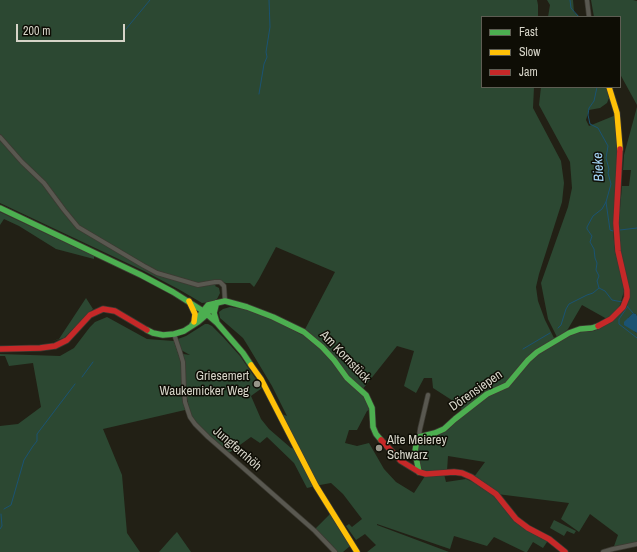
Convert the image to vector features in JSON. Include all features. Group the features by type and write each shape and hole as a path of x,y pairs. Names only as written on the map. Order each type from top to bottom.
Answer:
{"street":[{"path":"587,0 589,16"},
{"name":"Dörensiepen","path":"419,437 444,429 487,394 508,384 528,360 537,352 569,333 592,328 604,323 611,319 623,307 627,296 618,251 616,223 620,132 617,112 608,88"},
{"path":"0,136 22,162 44,183 78,227 157,273 198,285 220,282 224,286 225,301"},
{"path":"0,208 141,275 189,301 205,312 217,323 243,353 261,379 316,486 357,552"},
{"path":"189,301 195,314 192,326"},
{"name":"Am Kornstück","path":"205,312 208,305 225,301 247,307 273,317 304,332 322,347 347,378 362,391 369,400 372,408 373,427 376,434 401,461 419,472"},
{"path":"216,303 214,313 217,323"},
{"path":"0,349 55,346 67,340 90,315 103,309 115,311 153,333 163,335 184,331 192,326 205,312"},
{"name":"Jungfernhöh","path":"174,334 183,362 186,402 190,417 195,424 315,531 335,552"},
{"path":"428,395 415,452 419,472 426,474 454,472 462,473 471,477 496,494 516,519 528,528 548,539 565,552"},
{"path":"603,552 637,544"}],"green space":[{"path":"0,0 537,0 538,16 481,16 481,88 534,88 533,108 561,161 564,183 562,202 536,287 538,301 554,338 557,337 548,319 541,283 568,207 572,188 570,162 539,105 541,88 607,88 609,98 607,103 600,108 589,110 586,120 589,126 616,115 618,153 613,230 615,252 623,279 624,291 620,305 615,313 607,319 582,305 568,329 561,337 581,332 594,331 618,316 627,299 618,252 618,231 622,186 629,186 631,170 623,170 624,155 637,107 637,316 633,313 628,318 635,332 637,333 637,544 613,549 618,535 590,514 579,532 561,519 569,503 497,494 474,477 485,462 448,456 447,471 426,473 421,470 417,460 418,444 421,438 448,430 462,413 461,406 433,388 432,378 424,378 416,393 404,386 414,351 397,346 362,390 372,408 367,411 357,430 349,430 345,443 357,446 369,443 384,469 396,482 414,493 425,476 444,474 446,482 466,479 477,484 494,496 514,519 549,539 543,548 533,542 527,552 525,552 494,537 487,546 454,536 450,549 377,524 449,552 367,552 376,545 365,534 356,540 346,526 349,524 352,527 362,519 343,494 331,483 307,488 294,463 267,437 260,443 251,437 226,455 193,425 185,410 103,429 122,475 127,533 140,552 0,552 0,426 18,424 41,407 33,363 9,366 5,356 0,356 0,354 60,356 74,348 95,322 107,317 147,339 174,341 181,362 182,391 185,409 189,408 185,389 185,364 183,354 190,355 181,350 178,339 186,336 205,324 208,324 223,337 240,356 262,388 251,396 261,419 269,429 291,448 296,449 279,413 287,416 272,386 243,338 220,318 219,312 230,307 244,309 272,318 302,335 335,272 276,247 254,287 250,283 226,283 219,281 215,286 219,288 220,293 217,299 211,302 202,303 144,271 0,203"},
{"path":"547,0 573,0 574,12 579,16 548,16 550,5"},
{"path":"591,0 637,1 637,105 621,76 621,16 594,16"},
{"path":"0,212 94,256 94,259 56,249 19,226 4,219 0,225"},
{"path":"86,298 93,309 64,338 49,342 59,339"},
{"path":"330,514 350,546 343,552 337,552 315,529"},
{"path":"554,520 576,531 574,534 567,531 564,536 550,528"},
{"path":"177,532 191,552 159,552 174,535"}],"water":[{"path":"633,313 637,316 637,333 624,325 624,322"}],"waterway":[{"path":"126,29 150,0"},
{"path":"259,94 264,64 267,57 266,52 270,27 269,0"},
{"name":"Bieke","path":"570,0 571,8 578,16"},
{"name":"Bieke","path":"597,88 594,101 589,108 588,115 590,124 598,128 608,146 606,158 611,184 606,202 602,209 593,216 587,229 592,236 590,242 594,249 597,263 596,270 599,276 597,281 599,288 605,291 612,300 622,302"},
{"path":"606,202 610,230 613,231"},
{"path":"620,230 637,228"},
{"path":"558,328 561,325 569,304 593,293 599,288"},
{"name":"Bieke","path":"626,305 633,313"},
{"name":"Bieke","path":"628,306 619,319 619,324 637,338"},
{"path":"523,349 550,333"},
{"path":"82,377 93,362"},
{"path":"4,509 11,505 24,460 37,441 37,434 75,384"},
{"path":"0,529 2,526 1,514"}],"traffic: fast":[{"path":"0,208 141,275 173,292 203,311 217,323 243,353 251,365"},
{"path":"192,325 208,305 225,301 247,307 273,317 304,332 322,347 347,378 366,395 372,408 373,427 381,440"},
{"path":"147,330 163,335 184,331 205,316 216,303"},
{"path":"216,305 214,313 217,323"},
{"path":"419,472 415,452 417,439 419,437 444,429 487,394 507,385 528,360 537,352 569,333 580,329 598,326"}],"traffic: slow":[{"path":"609,88 617,113 620,149"},
{"path":"189,301 195,314 194,322"},
{"path":"251,365 261,379 316,486 357,552"}],"traffic: jam":[{"path":"598,326 611,319 623,307 627,297 627,290 618,251 616,223 620,149"},
{"path":"0,349 55,346 67,340 90,315 103,309 115,311 147,330"},
{"path":"381,440 401,461 419,472 426,474 454,472 462,473 471,477 496,494 516,519 528,528 549,539 565,552"}],"place":[{"name":"Griesemert Waukemicker Weg","path":"257,384"},
{"name":"Alte Meierey Schwarz","path":"379,448"}]}
